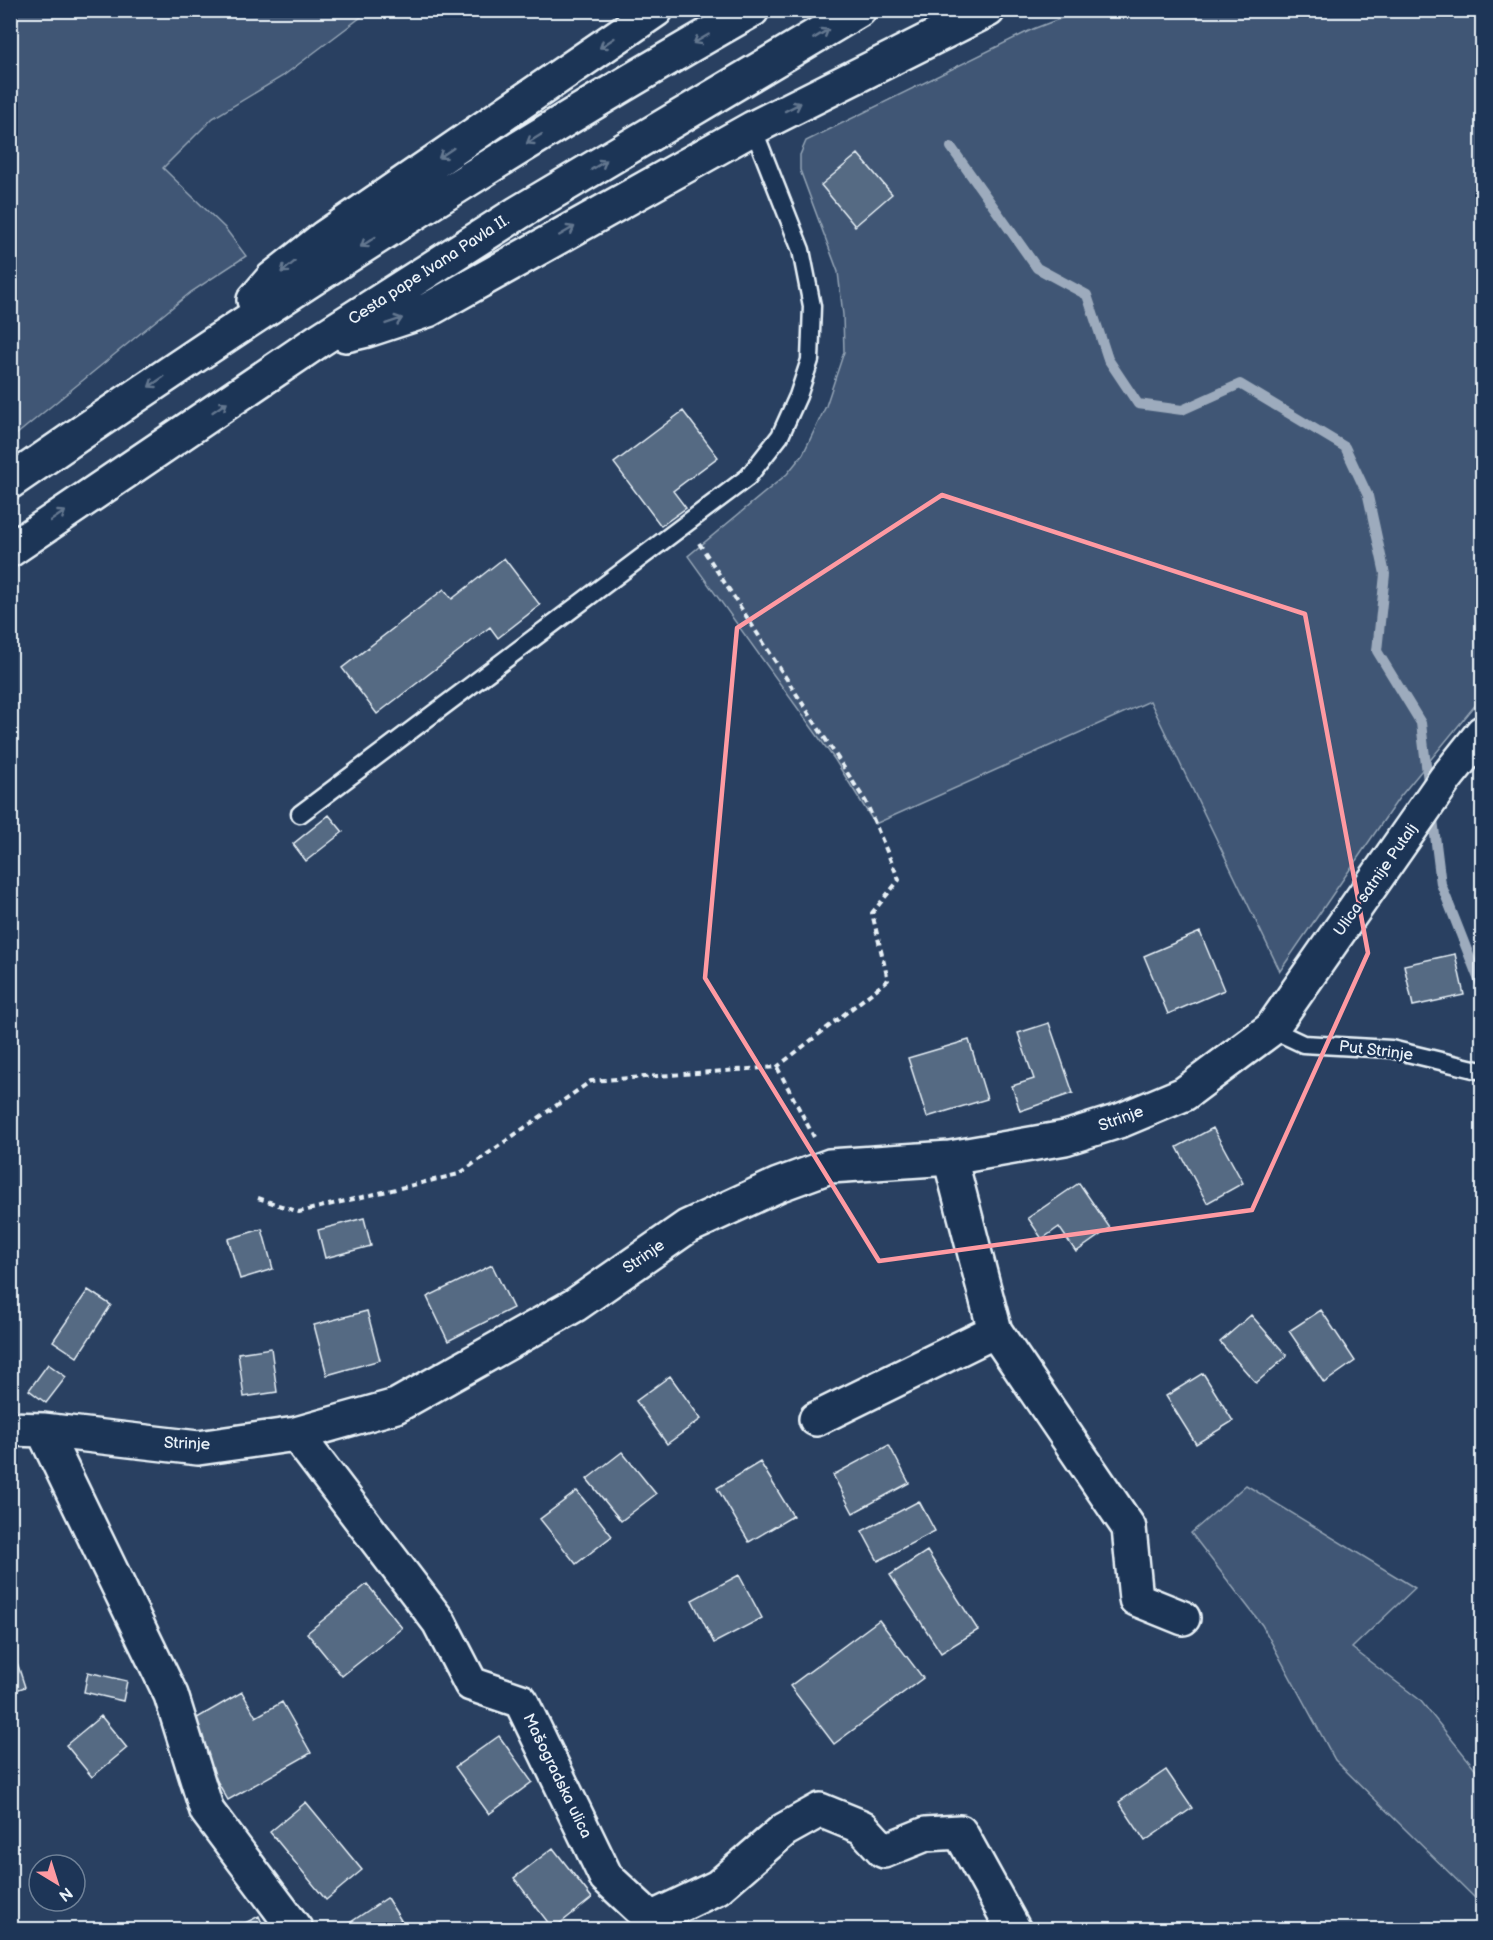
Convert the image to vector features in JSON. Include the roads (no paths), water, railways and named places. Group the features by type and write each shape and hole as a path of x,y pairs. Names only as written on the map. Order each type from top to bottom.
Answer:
{"street":[{"path":"222,338 272,279 325,237 656,10"},
{"path":"10,482 398,222 635,77 752,10"},
{"name":"Cesta pape Ivana Pavla II.","path":"10,550 318,341 518,213 859,10"},
{"path":"318,341 367,330 428,310 753,128 988,10"},
{"name":"Ulica satnije Putalj","path":"1271,1029 1446,778 1482,733"},
{"name":"Strinje","path":"10,1429 42,1430 198,1448 296,1434 396,1406 575,1305 687,1227 778,1185 830,1166 950,1158 1065,1138 1122,1120 1184,1094 1271,1029"},
{"path":"950,1158 995,1330 1130,1528 1137,1599 1183,1618"},
{"path":"816,1419 995,1330"},
{"path":"42,1430 171,1695 207,1811 296,1929"},
{"name":"Mašogradska ulica","path":"296,1434 439,1622 471,1684 521,1701 606,1877 657,1924"},
{"path":"657,1924 718,1887 784,1830 820,1810 862,1827 884,1851 926,1834 960,1832 1014,1929"}],"lane":[{"path":"300,814 748,477 780,436 798,396 810,360 812,306 801,250 753,128"},
{"name":"Put Strinje","path":"1271,1029 1303,1044 1391,1049 1482,1071"}],"waterway":[{"path":"951,147 1037,268 1087,295 1108,359 1138,404 1182,410 1240,384 1345,447 1368,496 1385,574 1377,651 1421,723 1429,790"},
{"path":"1432,811 1441,884 1480,983"}]}
